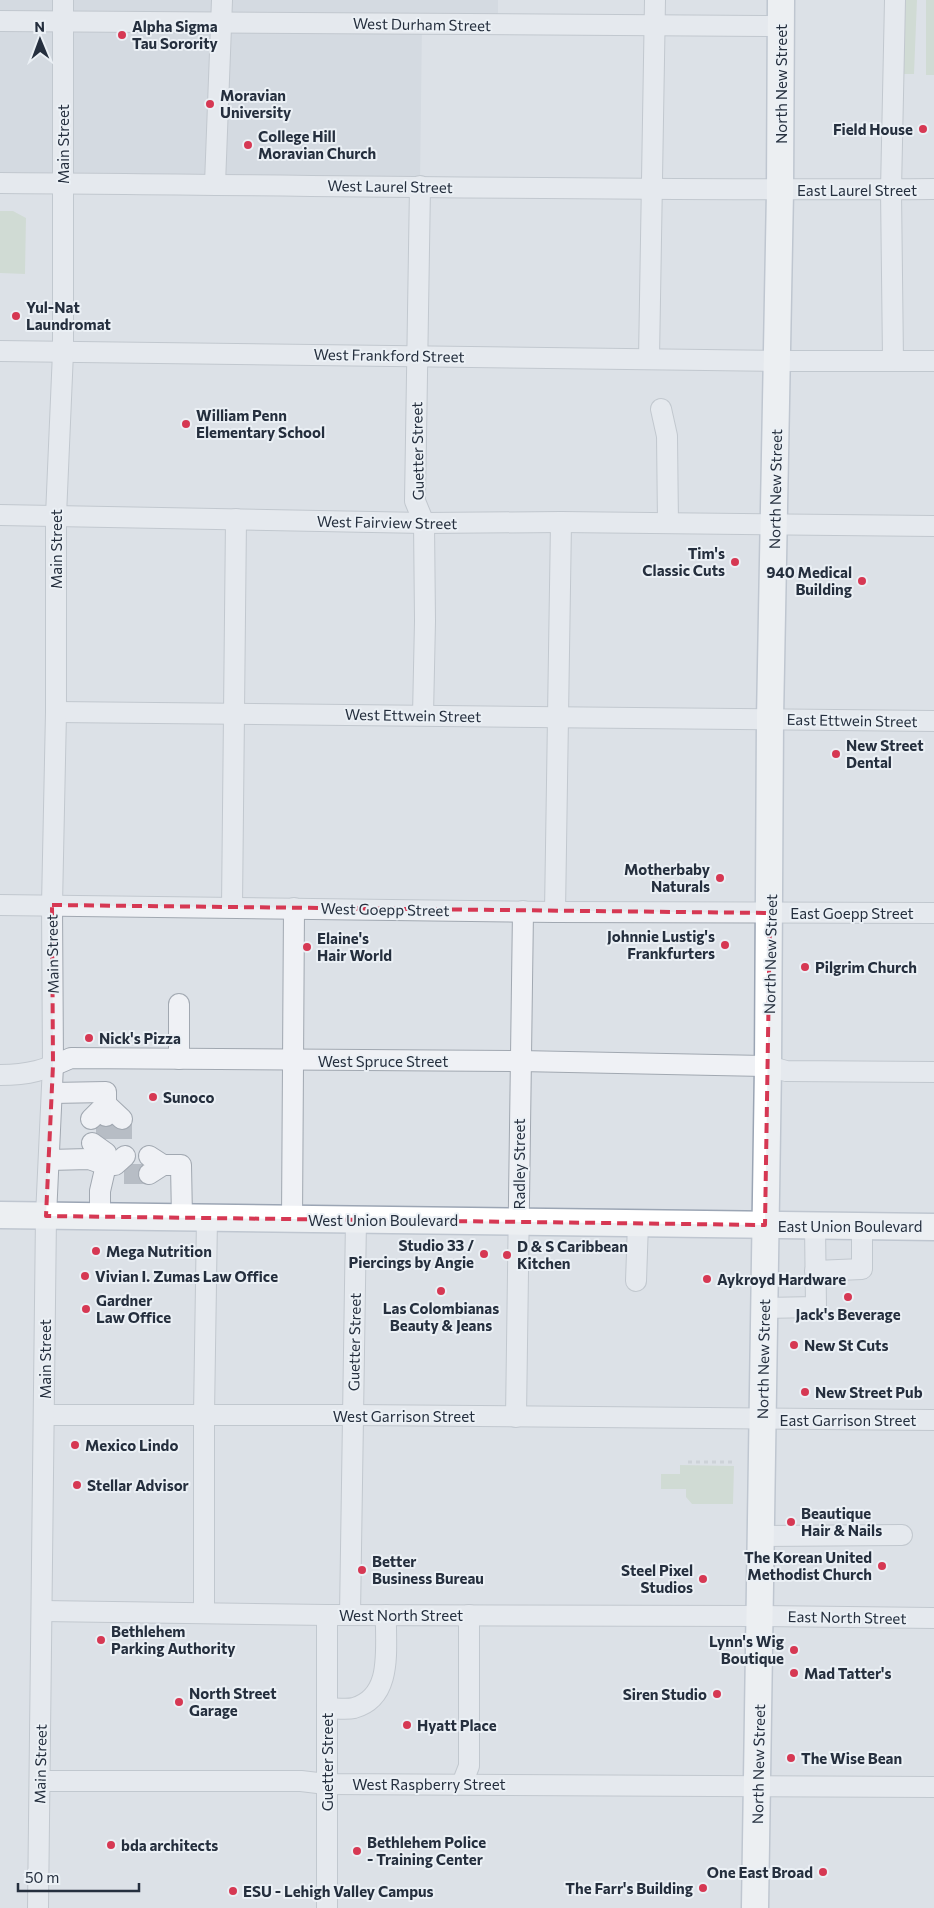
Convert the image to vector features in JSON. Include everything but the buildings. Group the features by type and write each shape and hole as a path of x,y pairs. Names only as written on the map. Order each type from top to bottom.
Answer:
{"main road":[{"name":"North New Street","path":"755,1908 770,913 770,719 780,190 781,0"},
{"name":"West Union Boulevard","path":"0,1215 765,1225"},
{"name":"East Union Boulevard","path":"765,1225 934,1226"}],"street":[{"name":"Main Street","path":"38,1908 46,1216 54,1065 52,905 56,712 56,516 63,352 63,0"},
{"path":"215,184 222,0"},
{"path":"649,359 653,189 654,0"},
{"path":"893,360 890,190 895,0"},
{"name":"West Durham Street","path":"0,20 781,26"},
{"name":"West Laurel Street","path":"0,183 780,190"},
{"name":"Guetter Street","path":"420,186 415,501 424,523 425,621 423,715"},
{"name":"East Laurel Street","path":"780,190 934,190"},
{"name":"West Frankford Street","path":"0,351 934,361"},
{"path":"661,408 667,436 668,523"},
{"name":"West Fairview Street","path":"0,515 424,523 561,522 934,526"},
{"path":"232,907 236,519"},
{"path":"555,912 561,522"},
{"name":"West Ettwein Street","path":"56,712 770,719"},
{"name":"East Ettwein Street","path":"770,719 934,721"},
{"name":"West Goepp Street","path":"0,905 770,913"},
{"path":"292,1220 294,908"},
{"name":"Radley Street","path":"516,1417 520,1062 524,911"},
{"name":"East Goepp Street","path":"770,913 934,914"},
{"path":"178,1059 179,1004"},
{"name":"West Spruce Street","path":"0,1075 22,1075 71,1058 768,1066 793,1071 934,1072"},
{"path":"52,1092 106,1092 106,1115"},
{"path":"49,1160 89,1159 112,1156 100,1191 100,1217"},
{"path":"154,1165 181,1165 194,1218 204,1415 204,1612"},
{"name":"Guetter Street","path":"350,1615 356,1220"},
{"path":"636,1281 638,1223"},
{"path":"764,1308 816,1307 815,1226"},
{"path":"815,1271 862,1269 862,1226"},
{"name":"West Garrison Street","path":"44,1415 353,1415 763,1420"},
{"name":"East Garrison Street","path":"763,1420 934,1420"},
{"path":"761,1536 902,1535"},
{"name":"West North Street","path":"42,1611 326,1615 760,1616"},
{"name":"Guetter Street","path":"326,1615 327,1908"},
{"path":"326,1708 353,1708 362,1704 380,1689 384,1676 386,1615"},
{"path":"462,1784 469,1766 469,1615"},
{"name":"East North Street","path":"760,1616 934,1618"},
{"name":"West Raspberry Street","path":"40,1781 292,1781 326,1784 934,1788"}],"path":[{"path":"688,1462 734,1462"}],"highlighted area":[{"path":"52,905 770,913 765,1225 46,1216 53,1065"}],"shaded area":[{"name":"Moravian University","path":"0,0 498,0 498,25 422,24 420,186 0,184"}],"green space":[{"path":"900,0 917,0 914,74 900,74"},
{"path":"926,0 934,0 934,75 926,75"},
{"path":"0,211 13,211 26,218 25,274 0,273"},
{"path":"680,1465 734,1466 733,1504 692,1504 686,1497 686,1489 661,1489 661,1474 680,1474"}],"tunnel":[{"path":"106,1119 106,1145"},
{"path":"122,1119 122,1144"},
{"path":"124,1174 149,1174"}],"place":[{"name":"Alpha Sigma Tau Sorority","path":"122,35"},
{"name":"Moravian University","path":"210,104"},
{"name":"Field House","path":"923,129"},
{"name":"College Hill Moravian Church","path":"248,145"},
{"name":"Yul-Nat Laundromat","path":"16,316"},
{"name":"William Penn Elementary School","path":"186,424"},
{"name":"Tim's Classic Cuts","path":"735,562"},
{"name":"940 Medical Building","path":"862,581"},
{"name":"New Street Dental","path":"836,754"},
{"name":"Motherbaby Naturals","path":"720,878"},
{"name":"Johnnie Lustig's Frankfurters","path":"725,945"},
{"name":"Elaine's Hair World","path":"307,947"},
{"name":"Pilgrim Church","path":"805,967"},
{"name":"Nick's Pizza","path":"89,1038"},
{"name":"Sunoco","path":"153,1097"},
{"name":"Mega Nutrition","path":"96,1251"},
{"name":"Studio 33 / Piercings by Angie","path":"484,1254"},
{"name":"D & S Caribbean Kitchen","path":"507,1255"},
{"name":"Vivian I. Zumas Law Office","path":"85,1276"},
{"name":"Aykroyd Hardware","path":"707,1279"},
{"name":"Las Colombianas Beauty & Jeans","path":"441,1291"},
{"name":"Jack's Beverage","path":"848,1297"},
{"name":"Gardner Law Office","path":"86,1309"},
{"name":"New St Cuts","path":"794,1345"},
{"name":"New Street Pub","path":"805,1392"},
{"name":"Mexico Lindo","path":"75,1445"},
{"name":"Stellar Advisor","path":"77,1485"},
{"name":"Beautique Hair & Nails","path":"791,1522"},
{"name":"The Korean United Methodist Church","path":"882,1566"},
{"name":"Better Business Bureau","path":"362,1570"},
{"name":"Steel Pixel Studios","path":"703,1579"},
{"name":"Bethlehem Parking Authority","path":"101,1640"},
{"name":"Lynn's Wig Boutique","path":"794,1650"},
{"name":"Mad Tatter's","path":"794,1673"},
{"name":"Siren Studio","path":"717,1694"},
{"name":"North Street Garage","path":"179,1702"},
{"name":"Hyatt Place","path":"407,1725"},
{"name":"The Wise Bean","path":"791,1758"},
{"name":"bda architects","path":"111,1845"},
{"name":"Bethlehem Police - Training Center","path":"357,1851"},
{"name":"One East Broad","path":"823,1872"},
{"name":"The Farr's Building","path":"703,1888"},
{"name":"ESU - Lehigh Valley Campus","path":"233,1891"}]}
